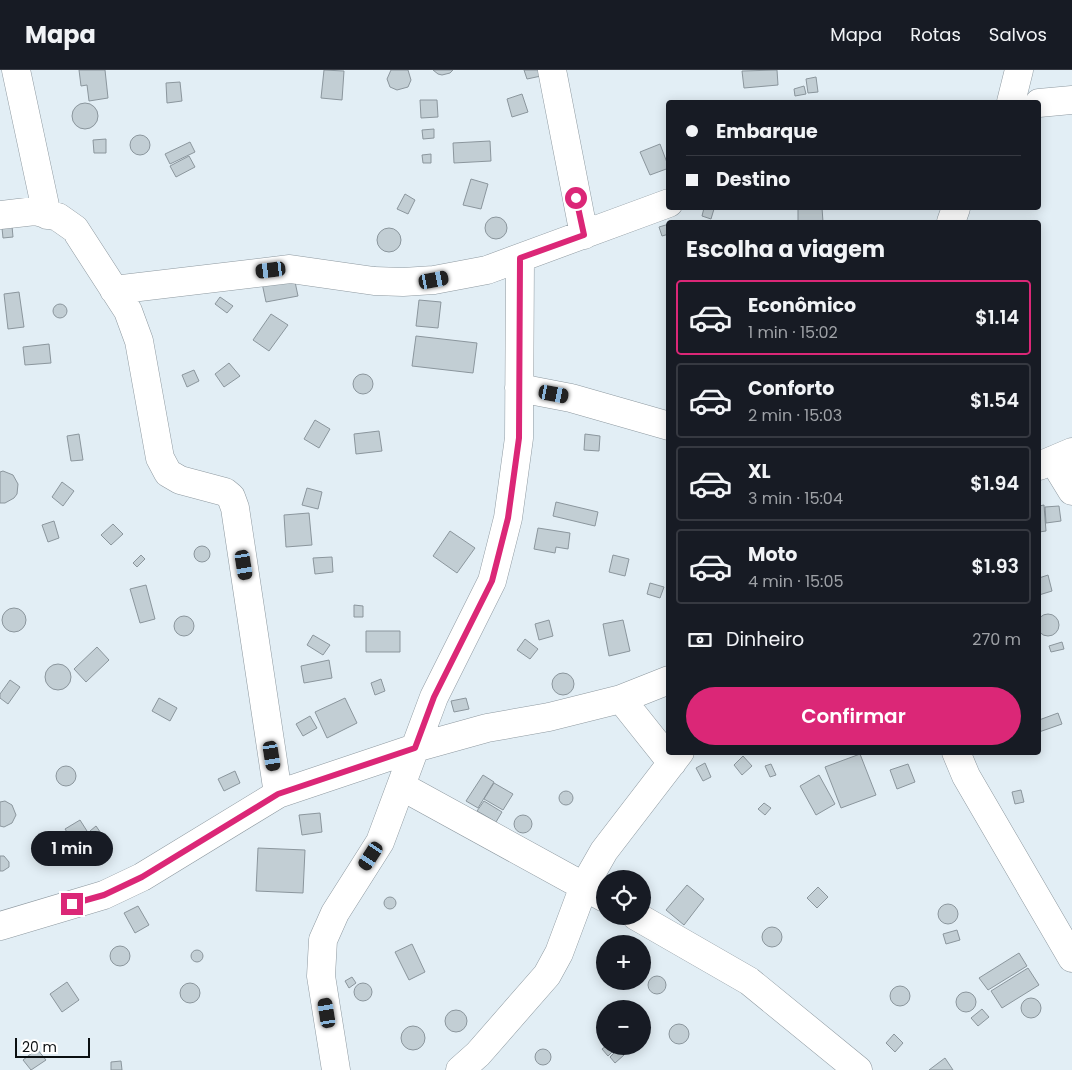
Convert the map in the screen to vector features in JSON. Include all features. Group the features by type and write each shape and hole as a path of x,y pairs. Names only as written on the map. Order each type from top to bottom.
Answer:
{"street":[{"path":"16,70 47,215"},
{"path":"552,70 584,235"},
{"path":"1012,100 1019,70"},
{"path":"1041,103 1072,100"},
{"path":"114,290 290,269 374,281 434,280 487,270 666,204"},
{"path":"0,215 35,211 58,217 75,229 128,311 139,341 160,458 168,473 180,480 225,492 235,508 278,794"},
{"path":"336,1070 321,976 323,940 335,913 380,842 434,697 492,581 508,518 519,438 520,258"},
{"path":"519,388 571,398 666,425"},
{"path":"1055,460 1072,491"},
{"path":"0,926 104,895 142,877 278,794 415,748 487,728 549,717 621,699 666,681"},
{"path":"621,699 666,747"},
{"path":"957,755 966,776 1072,958"},
{"path":"460,1070 478,1054 547,975 594,892 604,851 676,758"},
{"path":"401,786 594,892"},
{"path":"651,925 749,981 858,1070"}],"building":[{"path":"79,70 105,70 108,98 89,101 87,85 81,86"},
{"path":"324,70 344,71 342,100 321,98"},
{"path":"391,70 408,70 411,80 408,87 397,90 390,87 387,79"},
{"path":"433,70 453,70 442,75"},
{"path":"524,70 540,70 541,76 527,79"},
{"path":"777,70 778,85 744,88 742,71"},
{"path":"816,77 818,92 808,93 806,79"},
{"path":"180,82 182,101 167,103 166,83"},
{"path":"804,86 806,94 795,96 794,89"},
{"path":"522,94 528,112 512,117 507,99"},
{"path":"420,100 437,100 438,117 421,118"},
{"path":"85,103 94,107 98,116 94,125 85,129 76,125 72,116 76,107"},
{"path":"434,129 434,138 423,139 422,130"},
{"path":"140,135 147,138 150,145 147,152 140,155 133,152 130,145 133,138"},
{"path":"106,139 106,153 94,153 93,140"},
{"path":"490,141 491,161 454,163 453,143"},
{"path":"190,142 195,152 170,164 165,154"},
{"path":"660,144 666,160 666,169 650,175 640,152"},
{"path":"431,154 431,163 423,163 422,155"},
{"path":"189,156 195,167 176,177 170,166"},
{"path":"471,179 488,184 481,209 463,205"},
{"path":"405,194 415,200 408,214 397,209"},
{"path":"704,210 714,210 711,219 702,216"},
{"path":"798,210 822,210 823,220 798,220"},
{"path":"496,217 504,220 507,228 504,236 496,239 488,236 485,228 488,220"},
{"path":"666,225 666,235 662,236 659,227"},
{"path":"12,226 13,237 3,238 2,228"},
{"path":"389,228 394,229 400,235 400,245 394,251 389,252 384,251 378,245 377,240 378,235 384,229"},
{"path":"294,277 298,296 266,302 262,283"},
{"path":"19,292 24,327 8,329 4,294"},
{"path":"220,297 233,306 227,313 215,304"},
{"path":"419,300 441,302 438,328 416,326"},
{"path":"57,304 63,304 67,311 63,318 57,318 53,314 53,308"},
{"path":"271,314 288,325 269,351 253,340"},
{"path":"416,336 477,343 473,373 412,366"},
{"path":"49,344 51,363 25,365 23,347"},
{"path":"229,363 240,376 224,387 215,374"},
{"path":"194,370 199,381 187,387 182,375"},
{"path":"363,374 370,377 373,384 370,391 363,394 356,391 353,384 356,377"},
{"path":"315,420 330,429 319,448 304,439"},
{"path":"379,431 382,451 356,454 354,434"},
{"path":"79,434 83,460 71,461 67,436"},
{"path":"585,434 600,436 599,451 584,450"},
{"path":"3,471 13,475 18,484 17,494 14,498 5,503 0,503 0,472"},
{"path":"62,482 74,491 63,506 52,497"},
{"path":"307,488 322,492 318,509 302,505"},
{"path":"556,502 598,512 595,526 553,516"},
{"path":"1044,505 1046,531 1041,532 1041,506"},
{"path":"1059,506 1061,521 1046,523 1045,507"},
{"path":"309,513 312,545 286,547 284,515"},
{"path":"54,521 59,538 48,542 42,525"},
{"path":"113,524 123,534 111,545 101,535"},
{"path":"538,528 570,533 568,549 556,547 555,553 534,549"},
{"path":"450,531 475,548 457,573 433,556"},
{"path":"199,546 205,546 210,551 208,560 199,562 194,557 194,551"},
{"path":"141,555 145,559 137,567 133,563"},
{"path":"613,555 629,559 625,576 609,572"},
{"path":"332,557 333,572 315,574 313,558"},
{"path":"1048,575 1052,591 1041,594 1041,577"},
{"path":"650,583 664,587 660,598 647,594"},
{"path":"146,585 155,619 140,623 130,589"},
{"path":"354,605 363,606 363,617 354,617"},
{"path":"14,608 19,609 25,615 25,625 19,631 14,632 9,631 3,625 2,620 3,615 9,609"},
{"path":"1048,614 1052,615 1059,625 1056,633 1048,636 1041,634 1041,616"},
{"path":"184,616 191,619 194,626 191,633 184,636 177,633 174,626 177,619"},
{"path":"549,620 553,636 539,640 535,624"},
{"path":"623,620 630,651 609,656 603,624"},
{"path":"366,631 400,631 400,652 366,652"},
{"path":"313,635 330,645 323,655 307,645"},
{"path":"525,639 538,649 530,659 517,650"},
{"path":"1062,642 1064,649 1051,652 1049,646"},
{"path":"97,647 109,660 86,682 74,669"},
{"path":"329,660 332,678 304,683 301,666"},
{"path":"58,664 67,668 71,677 67,686 58,690 49,686 45,677 49,668"},
{"path":"563,673 571,676 574,684 571,692 563,695 555,692 552,684 555,676"},
{"path":"381,679 385,691 375,695 371,683"},
{"path":"10,680 20,687 8,704 0,698 0,694"},
{"path":"159,698 177,708 170,721 152,711"},
{"path":"345,698 357,723 327,738 315,712"},
{"path":"466,698 469,709 454,712 451,701"},
{"path":"1058,713 1062,724 1041,731 1041,719"},
{"path":"310,716 317,728 303,736 296,724"},
{"path":"860,755 876,795 841,808 825,767"},
{"path":"743,756 752,766 742,775 734,765"},
{"path":"705,763 711,777 703,781 696,768"},
{"path":"771,764 776,775 770,777 765,766"},
{"path":"908,764 915,782 897,789 890,770"},
{"path":"66,766 73,769 76,776 73,783 66,786 59,783 56,776 59,769"},
{"path":"235,771 240,783 224,791 218,779"},
{"path":"483,775 494,782 478,808 466,801"},
{"path":"819,775 835,804 816,815 800,786"},
{"path":"494,783 513,794 503,810 484,799"},
{"path":"1021,790 1024,802 1015,804 1012,792"},
{"path":"566,791 571,793 573,798 571,803 566,805 561,803 559,798 561,793"},
{"path":"5,801 12,805 16,815 12,823 4,827 0,826 0,802"},
{"path":"484,801 502,812 496,822 477,811"},
{"path":"764,803 771,808 765,815 758,809"},
{"path":"320,813 322,832 302,835 299,815"},
{"path":"523,815 529,818 532,824 529,830 523,833 517,830 514,824 517,818"},
{"path":"80,820 87,831 72,840 65,829"},
{"path":"96,826 105,839 99,844 90,831"},
{"path":"85,834 94,848 81,856 72,842"},
{"path":"258,848 305,850 303,893 256,891"},
{"path":"0,856 4,856 9,862 9,867 3,871 0,871"},
{"path":"687,885 704,899 684,925 666,910"},
{"path":"818,887 828,897 817,908 807,898"},
{"path":"388,897 392,897 396,903 392,909 388,909 384,905 384,901"},
{"path":"948,904 955,907 958,914 955,921 948,924 941,921 938,914 941,907"},
{"path":"138,906 149,925 135,933 124,913"},
{"path":"772,927 779,930 782,937 779,944 772,947 765,944 762,937 765,930"},
{"path":"957,930 960,940 946,944 943,934"},
{"path":"412,944 425,972 409,980 395,952"},
{"path":"116,946 124,946 130,952 130,960 124,966 116,966 110,960 110,952"},
{"path":"195,950 199,950 203,956 199,962 195,962 191,958 191,954"},
{"path":"1019,953 1027,966 988,990 979,978"},
{"path":"1028,968 1039,985 1002,1008 991,991"},
{"path":"653,976 661,976 666,981 666,989 661,994 653,994 649,990 651,990 651,977"},
{"path":"352,977 356,983 349,988 345,981"},
{"path":"67,982 79,1000 62,1012 50,994"},
{"path":"186,983 194,983 200,989 200,997 194,1003 186,1003 180,997 180,989"},
{"path":"359,983 367,983 372,988 370,999 359,1001 354,996 354,988"},
{"path":"900,986 907,989 910,996 907,1003 900,1006 893,1003 890,996 893,989"},
{"path":"966,992 973,995 976,1002 973,1009 966,1012 959,1009 956,1002 959,995"},
{"path":"1031,998 1038,1001 1041,1008 1038,1015 1031,1018 1024,1015 1021,1008 1024,1001"},
{"path":"982,1009 989,1017 978,1026 971,1018"},
{"path":"456,1010 464,1013 467,1021 464,1029 456,1032 448,1029 445,1021 448,1013"},
{"path":"679,1024 686,1027 689,1034 686,1041 679,1044 672,1041 669,1034 672,1027"},
{"path":"413,1026 422,1029 425,1038 422,1047 413,1050 404,1047 401,1038 404,1029"},
{"path":"894,1034 903,1043 895,1052 886,1043"},
{"path":"37,1049 46,1060 31,1070 23,1060"},
{"path":"543,1049 549,1051 551,1057 549,1063 543,1065 537,1063 535,1057 537,1051"},
{"path":"612,1055 624,1055 615,1063 610,1057"},
{"path":"945,1058 953,1070 929,1070"},
{"path":"121,1061 122,1070 111,1070 111,1062"}],"route":[{"path":"72,904 104,895 142,877 278,794 415,748 434,697 492,581 508,518 519,438 520,258 584,235 576,198"}]}
